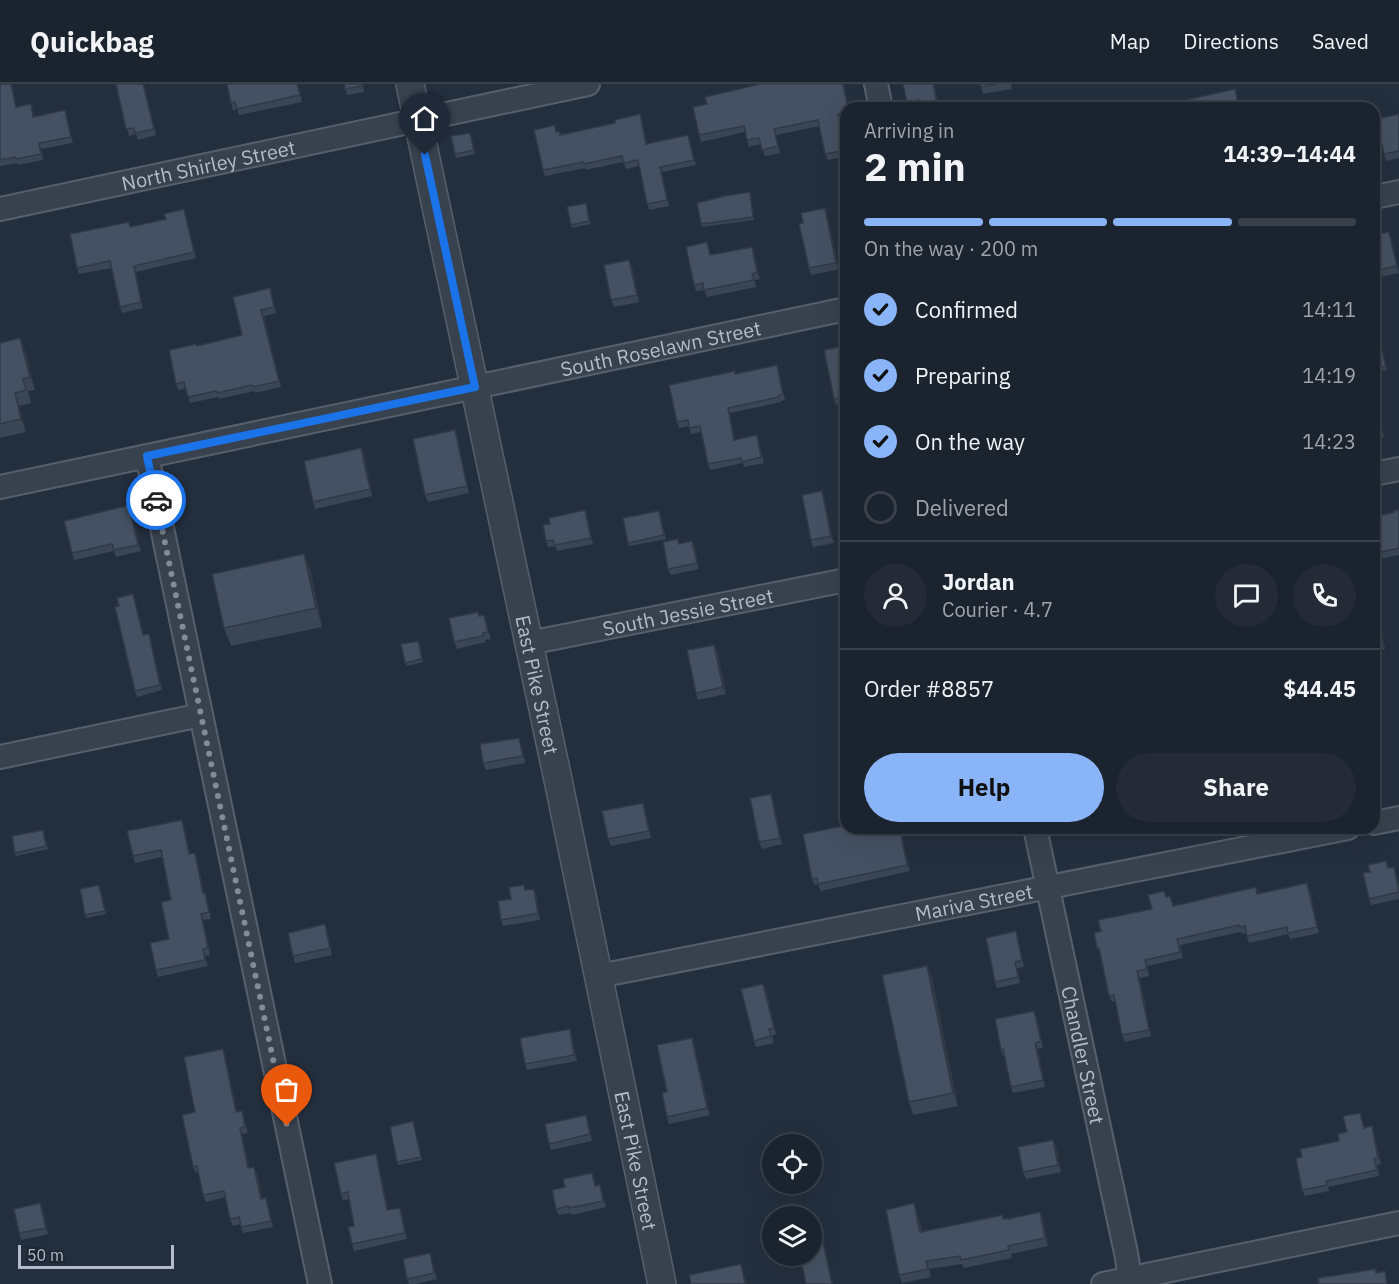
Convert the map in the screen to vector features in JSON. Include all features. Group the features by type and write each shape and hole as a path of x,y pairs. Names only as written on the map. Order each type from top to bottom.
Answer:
{"street":[{"name":"East Pike Street","path":"410,84 662,1284"},
{"name":"North Shirley Street","path":"0,209 588,84"},
{"path":"876,84 880,102"},
{"path":"1380,196 1399,192"},
{"name":"South Roselawn Street","path":"0,487 840,310"},
{"path":"147,456 320,1284"},
{"path":"1380,473 1399,469"},
{"name":"South Jessie Street","path":"529,643 840,580"},
{"path":"0,757 201,715"},
{"path":"1380,822 1399,818"},
{"name":"Chandler Street","path":"1036,834 1131,1281"},
{"name":"Mariva Street","path":"599,976 1317,834"},
{"path":"1103,1284 1131,1281 1399,1223"}],"building":[{"path":"0,84 11,84 16,107 31,104 33,117 65,110 71,137 39,143 41,154 0,160"},
{"path":"116,84 143,84 154,129 135,133 134,128 126,129"},
{"path":"227,84 297,84 300,95 237,109 235,102 231,103"},
{"path":"344,84 362,84 362,86 345,89"},
{"path":"760,84 843,84 847,102 840,102 840,114 838,114 840,151 825,154 818,120 774,129 778,146 762,150 759,138 747,140 744,126 699,135 693,107 707,104 705,97"},
{"path":"903,84 933,84 937,102 920,102 919,100 907,102"},
{"path":"980,84 998,84 981,87"},
{"path":"1235,89 1238,102 1176,102"},
{"path":"640,114 646,144 688,135 694,160 660,167 667,200 647,204 638,160 624,163 622,156 543,170 534,130 555,125 556,132 560,132 560,135 615,123 615,120"},
{"path":"1399,114 1399,151 1384,154 1380,136 1380,118"},
{"path":"470,133 474,150 455,154 451,136"},
{"path":"750,192 753,217 701,224 697,203"},
{"path":"586,203 589,221 571,225 567,207"},
{"path":"825,208 836,263 809,268 799,224 803,223 801,213"},
{"path":"184,209 194,252 134,266 141,302 120,307 110,261 77,268 70,234 129,222 130,227 166,219 164,214"},
{"path":"1389,232 1397,266 1380,270 1380,234"},
{"path":"707,242 710,255 752,247 757,272 752,274 754,280 704,290 703,283 694,285 686,247"},
{"path":"629,260 637,295 611,300 604,265"},
{"path":"270,288 274,307 261,310 279,381 188,397 184,382 176,384 169,350 242,335 233,297"},
{"path":"20,338 30,377 23,379 26,390 15,393 21,419 0,424 0,343"},
{"path":"1380,341 1386,367 1380,368"},
{"path":"840,347 840,398 834,399 824,350"},
{"path":"777,365 783,394 779,397 728,408 734,440 757,435 761,457 742,462 741,458 708,464 700,426 689,428 688,420 677,422 669,385"},
{"path":"455,430 467,486 425,495 413,439"},
{"path":"361,448 370,489 313,502 304,461"},
{"path":"822,491 831,536 811,540 802,495"},
{"path":"129,505 138,545 114,550 112,544 72,553 64,521"},
{"path":"585,510 591,538 555,545 553,540 546,541 543,525 550,524 549,518"},
{"path":"1399,510 1399,548 1380,552 1380,516"},
{"path":"659,511 664,535 628,543 623,518"},
{"path":"678,539 679,544 692,541 697,563 668,569 663,542"},
{"path":"304,554 316,608 224,628 212,574"},
{"path":"133,594 143,635 149,634 160,685 135,691 115,607 119,606 117,598"},
{"path":"478,612 479,616 484,615 488,632 483,633 483,636 454,642 449,618"},
{"path":"1380,629 1384,646 1380,647"},
{"path":"418,641 422,659 405,663 401,644"},
{"path":"714,645 723,687 696,693 687,650"},
{"path":"519,738 523,756 483,763 480,744"},
{"path":"771,794 780,838 759,842 750,798"},
{"path":"643,803 649,831 608,839 602,811"},
{"path":"182,820 189,854 195,853 209,912 201,914 208,948 203,949 205,960 156,970 150,943 169,939 161,902 171,900 161,850 133,856 127,831"},
{"path":"840,827 840,834 901,834 907,865 818,884 817,878 812,879 803,834"},
{"path":"43,830 46,846 15,853 12,836"},
{"path":"1386,861 1388,868 1394,867 1399,892 1369,899 1363,873 1370,872 1368,865"},
{"path":"1307,883 1317,927 1288,933 1287,927 1247,936 1245,926 1239,927 1239,925 1177,939 1180,952 1145,960 1147,969 1137,971 1149,1030 1122,1035 1114,995 1109,996 1099,948 1097,948 1094,933 1101,931 1098,920 1152,909 1148,895 1164,891 1166,897 1170,896 1173,906 1256,887 1257,894"},
{"path":"99,885 105,911 85,915 80,889"},
{"path":"524,885 525,890 534,889 538,913 501,920 498,901 511,899 509,887"},
{"path":"325,924 330,948 293,956 288,933"},
{"path":"1016,931 1022,960 1015,962 1018,977 995,982 986,938"},
{"path":"927,966 953,1093 909,1102 882,975"},
{"path":"763,984 774,1028 769,1029 771,1036 754,1041 741,989"},
{"path":"1034,1011 1041,1041 1035,1043 1043,1080 1011,1087 995,1019"},
{"path":"570,1029 574,1055 525,1064 520,1038"},
{"path":"692,1038 707,1108 667,1117 662,1093 667,1092 657,1045"},
{"path":"223,1049 236,1112 242,1111 245,1127 240,1128 248,1168 254,1167 261,1199 266,1198 271,1221 241,1227 239,1217 230,1219 224,1191 203,1195 197,1166 193,1166 182,1115 195,1112 184,1057"},
{"path":"1360,1113 1364,1128 1372,1126 1378,1158 1374,1159 1377,1170 1326,1181 1327,1185 1302,1190 1296,1158 1302,1157 1300,1149 1339,1141 1338,1134 1347,1132 1343,1116"},
{"path":"586,1115 590,1134 549,1144 545,1124"},
{"path":"413,1121 421,1157 397,1162 390,1127"},
{"path":"1053,1140 1058,1165 1023,1172 1018,1147"},
{"path":"376,1154 387,1210 400,1208 405,1233 352,1244 348,1227 354,1226 348,1192 341,1194 334,1163"},
{"path":"592,1173 595,1186 600,1185 603,1201 556,1209 552,1190 565,1187 563,1179"},
{"path":"40,1203 46,1228 19,1233 14,1209"},
{"path":"914,1203 920,1232 1003,1215 1003,1219 1008,1219 1040,1212 1045,1238 1008,1246 1009,1250 961,1260 960,1256 926,1261 928,1269 899,1275 886,1210"},
{"path":"822,1237 832,1284 806,1284 802,1266 822,1266"},
{"path":"430,1253 434,1273 407,1279 403,1259"},
{"path":"741,1264 745,1284 691,1284 689,1275"},
{"path":"1376,1269 1376,1273 1385,1271 1387,1284 1319,1284 1318,1278"}],"way so far":[{"path":"156,500 287,1126"}],"route":[{"path":"156,500 147,456 475,387 425,155"}]}
